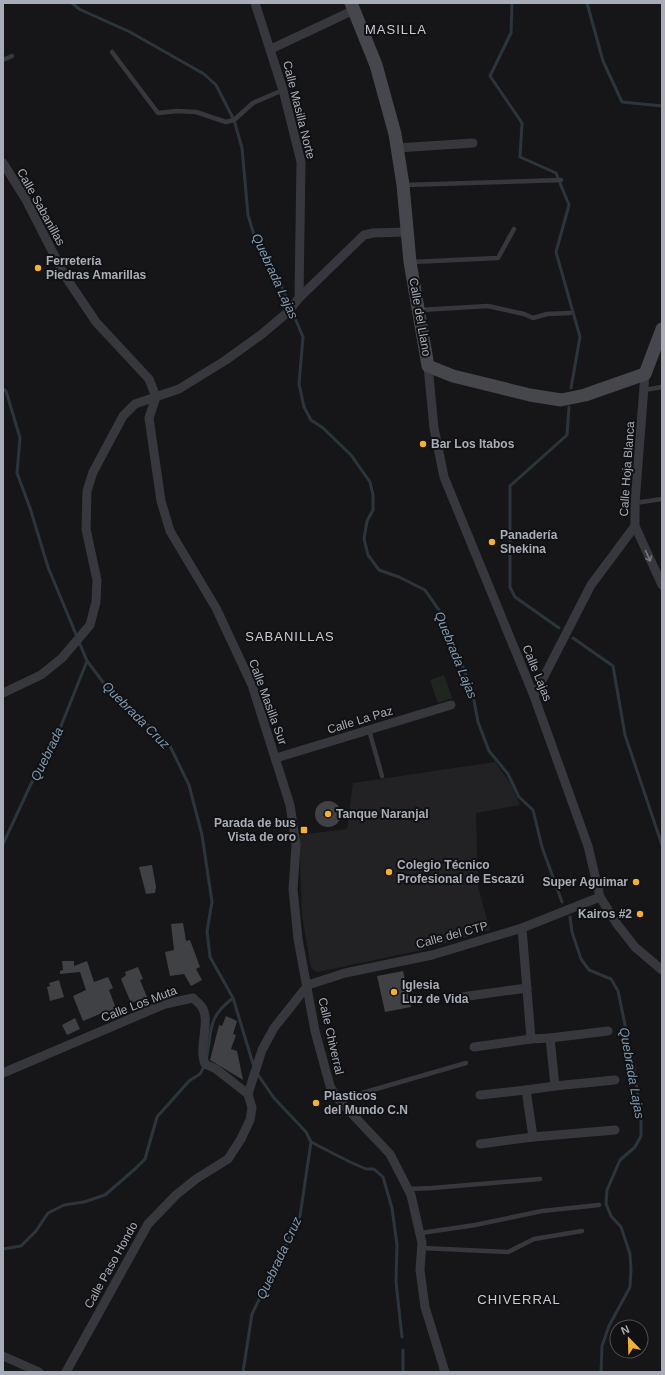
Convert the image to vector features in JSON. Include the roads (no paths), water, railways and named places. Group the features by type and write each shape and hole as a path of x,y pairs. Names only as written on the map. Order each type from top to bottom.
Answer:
{"main road":[{"name":"Calle del Llano","path":"352,6 376,65 398,148 410,262 428,366 453,376 530,396 561,400 585,395 645,374"},
{"path":"645,374 662,329"}],"street":[{"name":"Calle Masilla Norte","path":"255,3 283,90 301,162 299,298"},
{"path":"271,49 352,6"},
{"path":"398,148 473,142"},
{"name":"Calle Sabanillas","path":"3,164 26,198 73,288 96,322 149,379 156,397"},
{"path":"3,693 41,675 62,658 90,624 96,602 97,580 86,529 87,491 93,472 123,416 135,404 179,389 226,360 277,321 364,235 373,233 408,232"},
{"name":"Calle Lajas","path":"428,366 434,428 444,477 534,696 588,846 600,897 617,924 636,947 662,970"},
{"name":"Calle Hoja Blanca","path":"645,374 635,503 635,526 662,584"},
{"name":"Calle Masilla Sur","path":"156,397 149,418 161,501 170,531 216,608 252,685 290,805 296,845 293,889 294,902 298,939 308,985"},
{"path":"534,696 591,585 635,526"},
{"name":"Calle La Paz","path":"276,758 451,705"},
{"name":"Calle del CTP","path":"308,985 345,973 432,955 522,928 600,897"},
{"path":"522,928 531,1039"},
{"name":"Calle Paso Hondo","path":"66,1372 148,1224 176,1195 196,1179 228,1159 241,1139 250,1120 252,1108 248,1094 262,1050 274,1028 308,985"},
{"name":"Calle Chiverral","path":"308,985 315,1031 330,1086 338,1100 390,1154 408,1189 421,1233 422,1248 420,1270 425,1307 445,1372"},
{"path":"462,997 527,988"},
{"name":"Calle Los Muta","path":"3,1073 165,1004 193,998 203,1008 205,1025 202,1057 207,1065 229,1079 248,1094"},
{"path":"474,1047 608,1031"},
{"path":"550,1038 555,1086"},
{"path":"480,1095 615,1080"},
{"path":"526,1090 533,1137"},
{"path":"480,1144 533,1137 615,1130"},
{"path":"3,1356 40,1372"}],"lane":[{"path":"112,52 158,113 177,111 196,112 226,122 234,120 253,103 283,90"},
{"path":"3,60 12,56"},
{"path":"403,185 561,180"},
{"path":"410,262 498,258 514,229"},
{"path":"419,310 488,306 533,318 547,314 570,313"},
{"path":"644,390 662,387"},
{"path":"635,503 662,499"},
{"path":"369,730 382,776"},
{"path":"338,1100 466,1063"},
{"path":"408,1189 540,1179"},
{"path":"421,1233 542,1211 599,1205"},
{"path":"422,1248 508,1252 534,1239 582,1231"}],"waterway":[{"name":"Quebrada Lajas","path":"72,3 79,9 130,32 204,74 216,85 234,120 242,148 248,215 254,235 264,257 278,278 303,337 299,384 304,407 311,420 323,428 351,455 370,482 373,495 373,510 367,521 364,539 368,555 379,570 399,577 425,590 441,613 472,690 478,722 489,751 508,774 519,797 533,810 542,847 562,902"},
{"path":"512,3 511,33 490,76 522,123 520,157 556,173 569,205 556,252 580,337 571,388"},
{"path":"587,3 603,61 622,102 662,106"},
{"name":"Quebrada Cruz","path":"3,389 6,391 20,438 17,473 30,508 48,567 87,661 106,686 169,744 189,785 202,835 212,902 207,931 210,957 233,998 254,1067"},
{"path":"559,628 515,597 510,587 510,486 567,435 569,407"},
{"path":"573,638 613,666 625,735 662,845"},
{"name":"Quebrada","path":"3,844 30,786 59,731 87,661"},
{"name":"Quebrada Lajas","path":"570,917 572,932 581,959 589,970 611,979 618,991 634,1068 641,1119 641,1136 635,1147 620,1160 607,1190 606,1204 611,1216 621,1227 630,1254 631,1270 630,1287 609,1326 602,1346 601,1372"},
{"path":"207,1056 212,1024 215,1017 219,1011 233,998"},
{"path":"3,1249 21,1246 36,1231 48,1213 64,1205 84,1202 105,1195 135,1169 145,1159 157,1117 189,1081 200,1074 205,1065"},
{"name":"Quebrada Cruz","path":"243,1372 252,1314 300,1216 311,1142 306,1132 274,1098 256,1072"},
{"path":"311,1142 366,1169 374,1169 383,1177 392,1208 397,1245 396,1282 402,1337"},
{"path":"403,1350 403,1372"}],"place":[{"name":"Ferretería Piedras Amarillas","path":"38,268"},
{"name":"Bar Los Itabos","path":"423,444"},
{"name":"Panadería Shekina","path":"492,542"},
{"name":"Tanque Naranjal","path":"328,814"},
{"name":"Parada de bus Vista de oro","path":"304,830"},
{"name":"Colegio Técnico Profesional de Escazú","path":"389,872"},
{"name":"Super Aguimar","path":"636,882"},
{"name":"Kairos #2","path":"640,914"},
{"name":"Iglesia Luz de Vida","path":"394,992"},
{"name":"Plasticos del Mundo C.N","path":"316,1103"}],"district":[{"name":"MASILLA","path":"396,29"},
{"name":"SABANILLAS","path":"290,636"},
{"name":"CHIVERRAL","path":"519,1299"}]}
